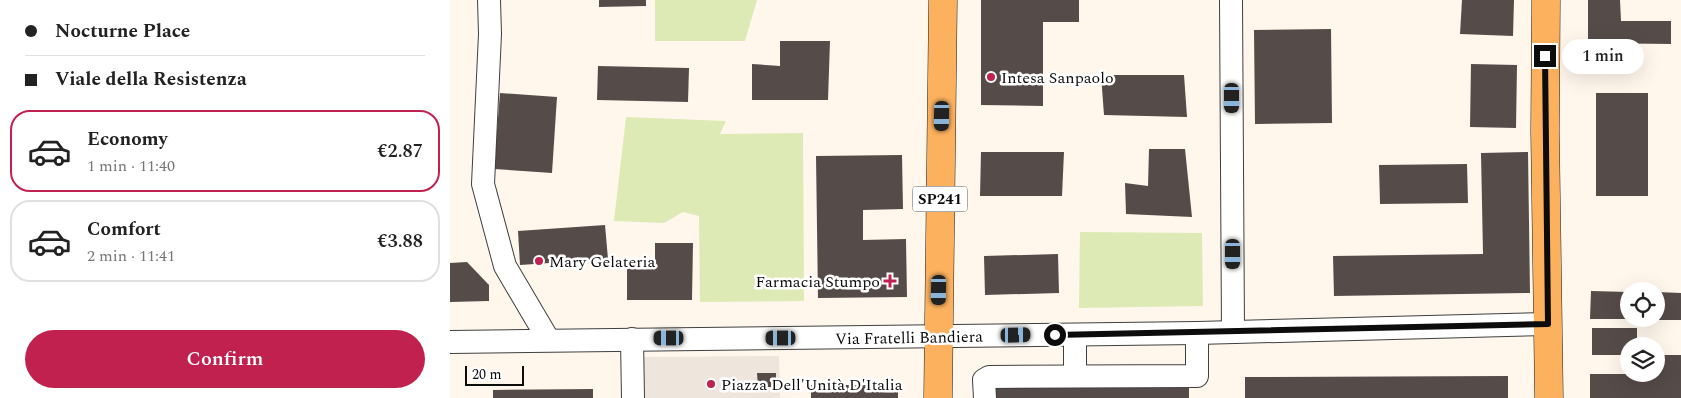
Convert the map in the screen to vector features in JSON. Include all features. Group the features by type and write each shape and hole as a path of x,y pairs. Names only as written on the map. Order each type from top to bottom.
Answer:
{"main road":[{"name":"SP241","path":"938,398 944,0"},
{"path":"1546,0 1545,131 1549,398"}],"street":[{"path":"489,0 490,34 483,184 506,266 548,339"},
{"path":"1231,0 1233,332"},
{"name":"Via Fratelli Bandiera","path":"450,342 548,339 1233,332 1548,324"},
{"path":"985,398 984,380 989,377 1197,376 1197,332"},
{"path":"1075,334 1075,376"},
{"path":"632,339 633,398"}],"green space":[{"path":"655,0 757,0 745,41 655,41"},
{"path":"626,117 726,121 720,134 803,133 804,301 700,302 699,216 683,212 664,223 614,221"},
{"path":"1080,232 1202,233 1203,306 1079,308"}],"shaded area":[{"name":"Piazza Dell'Unità D'Italia","path":"779,356 780,398 642,398 642,357"}],"building":[{"path":"599,0 646,0 646,6 599,7"},
{"path":"981,0 1079,0 1079,22 1043,22 1043,106 981,105"},
{"path":"1462,0 1514,0 1513,36 1460,34"},
{"path":"1588,0 1620,0 1621,21 1671,21 1671,44 1588,43"},
{"path":"1331,29 1332,123 1255,124 1254,30"},
{"path":"780,41 830,41 828,100 752,100 752,64 780,66"},
{"path":"1471,64 1517,65 1516,128 1470,127"},
{"path":"598,66 689,68 688,102 597,100"},
{"path":"1101,75 1184,75 1187,117 1104,115"},
{"path":"500,93 557,97 552,173 494,169"},
{"path":"1596,93 1648,93 1648,196 1596,196"},
{"path":"1149,149 1185,149 1192,217 1126,214 1125,183 1148,186"},
{"path":"981,152 1064,152 1062,196 980,196"},
{"path":"1528,152 1530,293 1334,296 1333,256 1483,254 1481,153"},
{"path":"902,155 903,209 863,210 863,240 906,239 907,297 818,298 816,156"},
{"path":"1467,164 1468,203 1380,204 1379,165"},
{"path":"605,225 608,259 520,265 518,231"},
{"path":"655,243 693,243 692,300 627,300 627,265 655,265"},
{"path":"1058,254 1059,293 985,295 984,256"},
{"path":"467,262 489,285 489,301 450,302 450,263"},
{"path":"1591,291 1620,292 1620,319 1590,319"},
{"path":"1665,292 1681,293 1681,320 1665,320"},
{"path":"1592,328 1637,328 1637,337 1620,337 1620,355 1592,355"},
{"path":"1665,355 1681,355 1681,398 1590,398 1590,374 1620,374 1620,382 1665,382"},
{"path":"757,373 776,373 776,387 758,387"},
{"path":"1508,376 1508,398 1245,398 1245,377"},
{"path":"811,385 898,385 898,398 811,398"},
{"path":"1189,387 1189,398 990,398 990,388"},
{"path":"593,389 593,398 493,398 493,390"}],"place":[{"name":"Intesa Sanpaolo","path":"991,77"},
{"name":"Mary Gelateria","path":"539,261"},
{"name":"Farmacia Stumpo","path":"890,281"},
{"name":"Piazza Dell'Unità D'Italia","path":"711,384"}],"route":[{"path":"1055,335 1548,324 1545,56"}]}
